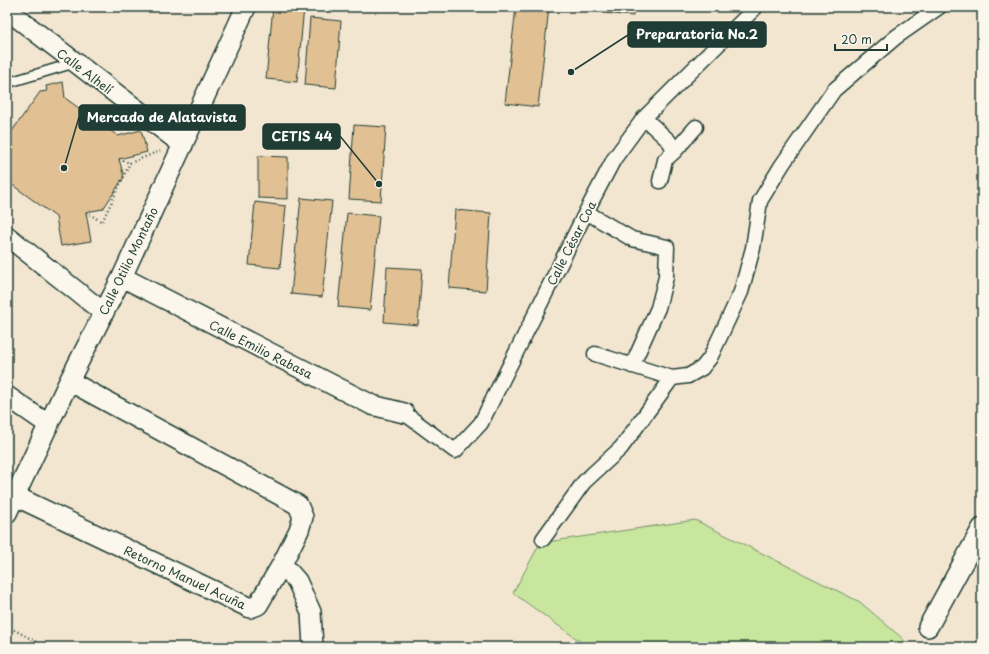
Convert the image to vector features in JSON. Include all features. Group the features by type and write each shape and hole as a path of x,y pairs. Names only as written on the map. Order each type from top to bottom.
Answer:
{"street":[{"name":"Calle César Coa","path":"404,413 455,451 481,423 614,159 644,118 756,7"},
{"path":"595,354 672,378 688,376 702,368 710,358 741,292 753,248 760,201 782,165 834,90 896,37 939,7"},
{"name":"Calle Alhelí","path":"7,10 74,62 180,150"},
{"name":"Calle Otilio Montaño","path":"7,513 69,381 122,277 180,150 240,10"},
{"path":"644,118 670,141 675,151"},
{"path":"660,181 665,160 696,127"},
{"path":"586,212 632,239 667,247 666,277 658,308 632,366"},
{"path":"7,236 104,312"},
{"name":"Calle Emilio Rabasa","path":"122,277 372,405 404,413"},
{"path":"543,539 584,482 621,448 672,378"},
{"name":"Retorno Manuel Acuña","path":"15,496 250,608 258,605 282,564 299,530 303,517 298,505 69,381"},
{"path":"7,396 49,425"},
{"path":"928,627 982,528"},
{"path":"282,564 297,582 311,612 313,647"}],"lane":[{"path":"7,82 74,62"}],"path":[{"path":"119,159 130,163 160,151 180,150"},
{"path":"86,212 102,222 130,163"},
{"path":"7,626 46,647"}],"green space":[{"path":"695,520 860,602 903,639 906,647 588,647 513,593 540,543"}],"building":[{"path":"273,7 304,7 297,82 266,79"},
{"path":"516,7 549,7 538,107 505,103"},
{"path":"604,7 634,7 633,16 603,13"},
{"path":"310,18 341,21 336,88 305,85"},
{"path":"63,82 65,98 118,136 141,130 147,152 119,159 124,177 103,209 86,212 91,241 61,246 56,217 7,181 7,138 40,92 47,91 46,86"},
{"path":"354,125 386,127 381,201 349,199"},
{"path":"258,156 288,157 288,199 258,198"},
{"path":"301,198 332,201 322,297 291,294"},
{"path":"255,202 286,206 280,268 249,265"},
{"path":"455,210 491,213 486,291 449,288"},
{"path":"347,213 379,216 370,310 338,307"},
{"path":"387,267 422,269 418,325 384,322"}],"place":[{"name":"Preparatoria No.2","path":"571,72"},
{"name":"Mercado de Alatavista","path":"64,168"},
{"name":"CETIS 44","path":"379,184"}]}
